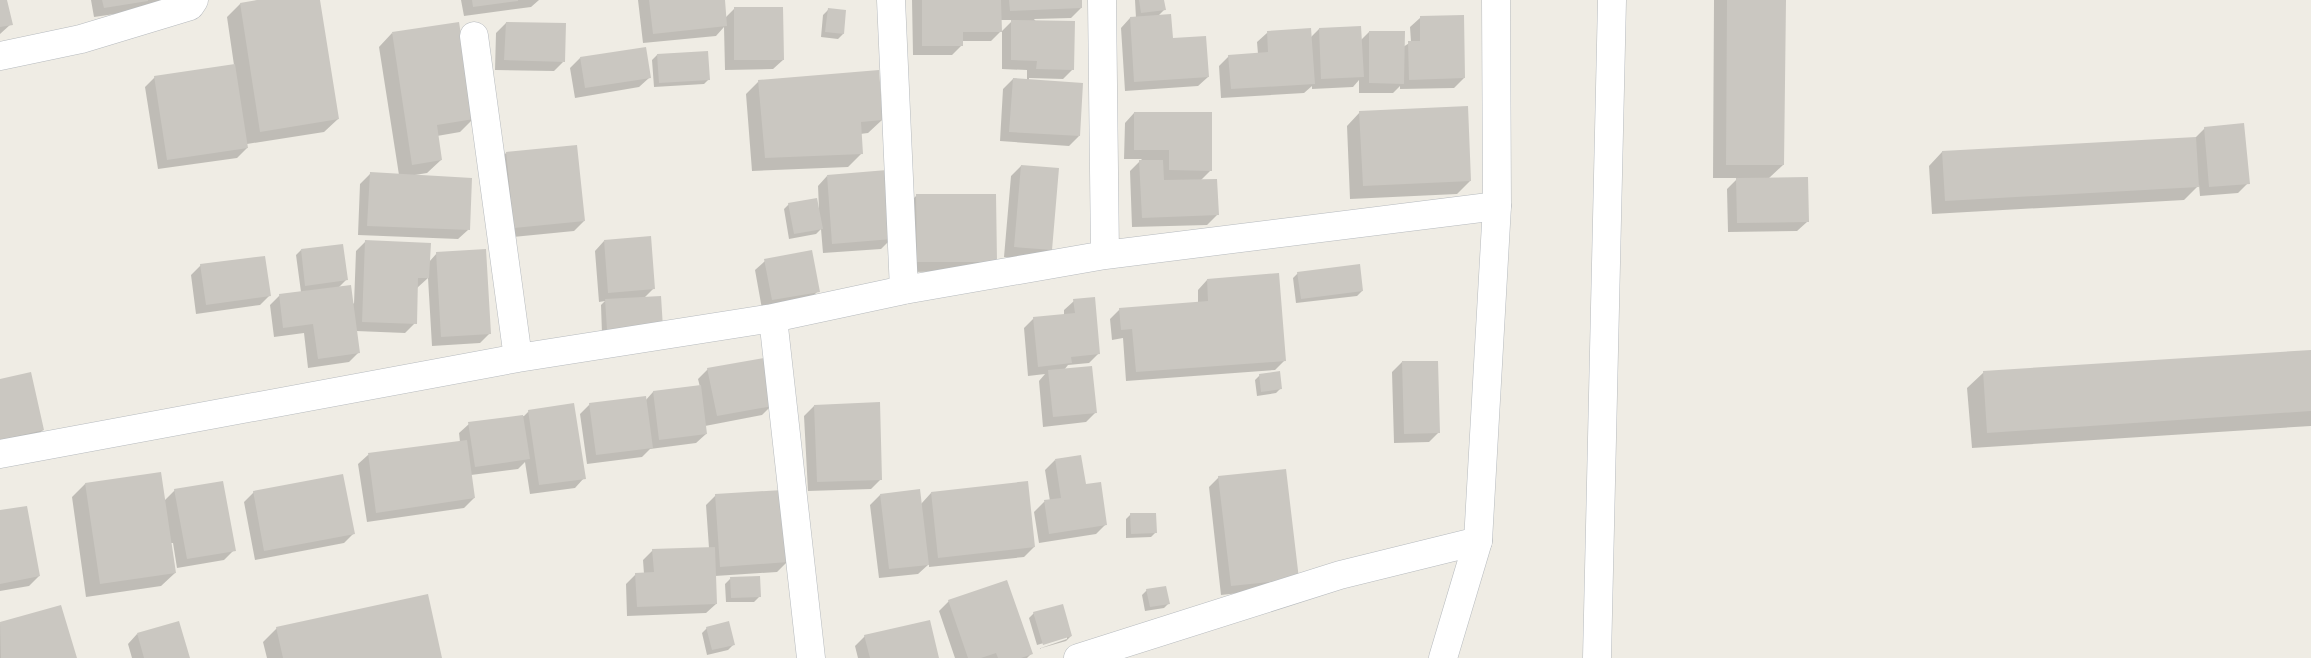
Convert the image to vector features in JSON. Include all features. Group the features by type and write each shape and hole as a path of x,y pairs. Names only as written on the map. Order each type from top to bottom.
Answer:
{"street":[{"path":"0,56 81,39 190,6 194,0"},
{"path":"891,0 904,290"},
{"path":"1102,0 1106,255"},
{"path":"1442,658 1478,541 1497,206 1496,0"},
{"path":"1597,658 1612,0"},
{"path":"474,36 518,358"},
{"path":"0,454 518,358 773,318 904,290 1106,255 1497,206"},
{"path":"773,318 811,658"},
{"path":"1078,658 1340,575 1478,541"}],"building":[{"path":"0,0 7,0 13,25 0,27"},
{"path":"102,0 148,0 148,1 104,8"},
{"path":"257,0 320,0 339,119 260,132 240,3"},
{"path":"472,0 518,0 518,1 473,7"},
{"path":"649,0 725,0 727,26 653,34"},
{"path":"922,0 1001,0 1002,32 963,32 963,46 922,46"},
{"path":"1009,0 1082,0 1082,8 1010,11"},
{"path":"1139,0 1164,0 1166,10 1141,13"},
{"path":"1727,0 1786,0 1784,165 1726,165"},
{"path":"734,7 783,7 784,60 734,60"},
{"path":"828,8 846,10 844,34 825,32"},
{"path":"1171,14 1173,38 1206,36 1209,77 1134,82 1130,17"},
{"path":"1464,15 1465,78 1409,80 1408,41 1420,41 1420,16"},
{"path":"1011,20 1075,21 1074,70 1036,69 1037,61 1011,60"},
{"path":"459,22 474,119 437,125 442,160 412,165 392,32"},
{"path":"506,22 566,23 565,62 504,60"},
{"path":"1361,26 1364,77 1321,79 1319,28"},
{"path":"1311,28 1315,84 1231,89 1228,55 1268,52 1267,31"},
{"path":"1369,31 1405,31 1404,84 1369,83"},
{"path":"646,47 651,78 585,88 580,57"},
{"path":"708,51 710,80 659,83 657,54"},
{"path":"235,64 248,148 167,160 154,76"},
{"path":"879,70 883,120 861,122 863,154 765,158 758,80"},
{"path":"1013,78 1083,83 1080,136 1009,132"},
{"path":"1468,106 1471,181 1363,186 1359,111"},
{"path":"1134,112 1212,112 1212,171 1169,170 1169,150 1134,150"},
{"path":"2244,123 2250,184 2209,187 2204,127"},
{"path":"2196,137 2199,187 1945,201 1942,151"},
{"path":"577,145 585,221 514,228 506,152"},
{"path":"1139,160 1163,160 1164,180 1217,179 1219,215 1142,218"},
{"path":"1021,165 1059,168 1052,250 1014,247"},
{"path":"887,170 892,239 832,244 827,175"},
{"path":"370,172 472,178 470,230 367,226"},
{"path":"1808,177 1809,222 1737,223 1736,178"},
{"path":"916,194 996,194 997,262 917,262"},
{"path":"817,198 823,229 794,234 788,203"},
{"path":"651,236 655,289 608,293 604,240"},
{"path":"365,240 431,243 429,278 418,278 417,324 362,322"},
{"path":"343,244 348,280 305,286 301,249"},
{"path":"486,249 491,334 441,337 436,252"},
{"path":"812,250 820,292 772,300 764,259"},
{"path":"265,256 271,296 206,305 200,264"},
{"path":"1360,264 1363,291 1301,299 1297,272"},
{"path":"1279,273 1286,361 1136,372 1132,329 1121,330 1119,308 1208,301 1207,279"},
{"path":"351,285 360,353 318,359 313,324 283,328 279,294"},
{"path":"661,296 663,328 607,330 605,299"},
{"path":"1095,297 1100,354 1071,357 1072,363 1038,367 1033,317 1075,313 1073,299"},
{"path":"2311,350 2311,411 1987,433 1983,371"},
{"path":"764,358 773,406 717,416 707,368"},
{"path":"1402,361 1438,361 1440,433 1404,434"},
{"path":"1092,366 1097,413 1053,417 1048,370"},
{"path":"1280,371 1282,389 1261,392 1259,374"},
{"path":"31,372 44,430 0,440 0,379"},
{"path":"701,385 707,434 659,440 653,391"},
{"path":"646,396 653,448 596,455 589,403"},
{"path":"880,402 882,480 817,482 814,405"},
{"path":"574,403 586,479 539,485 528,410"},
{"path":"523,415 530,459 475,467 468,422"},
{"path":"467,440 475,498 376,513 368,453"},
{"path":"1081,455 1086,484 1101,482 1107,525 1049,534 1044,500 1061,498 1055,459"},
{"path":"1286,469 1299,579 1231,586 1218,476"},
{"path":"161,472 176,573 100,584 85,483"},
{"path":"343,474 355,534 264,551 253,491"},
{"path":"223,481 236,551 187,559 174,489"},
{"path":"1028,481 1035,547 938,558 931,492"},
{"path":"920,489 929,565 889,569 880,494"},
{"path":"783,490 788,562 720,567 715,494"},
{"path":"27,506 40,576 0,584 0,510"},
{"path":"1130,513 1156,513 1157,533 1131,534"},
{"path":"715,547 717,604 637,607 635,573 654,572 652,549"},
{"path":"760,576 761,597 731,598 730,577"},
{"path":"1007,580 1033,654 1021,658 998,658 996,653 981,658 968,658 948,600"},
{"path":"1166,586 1170,604 1150,607 1146,589"},
{"path":"428,594 442,658 283,658 276,627"},
{"path":"1063,604 1072,636 1043,645 1033,612"},
{"path":"61,605 77,658 1,658 0,622"},
{"path":"930,620 939,658 870,658 864,635"},
{"path":"179,621 190,658 144,658 137,633"},
{"path":"729,621 735,645 712,650 706,627"}]}
